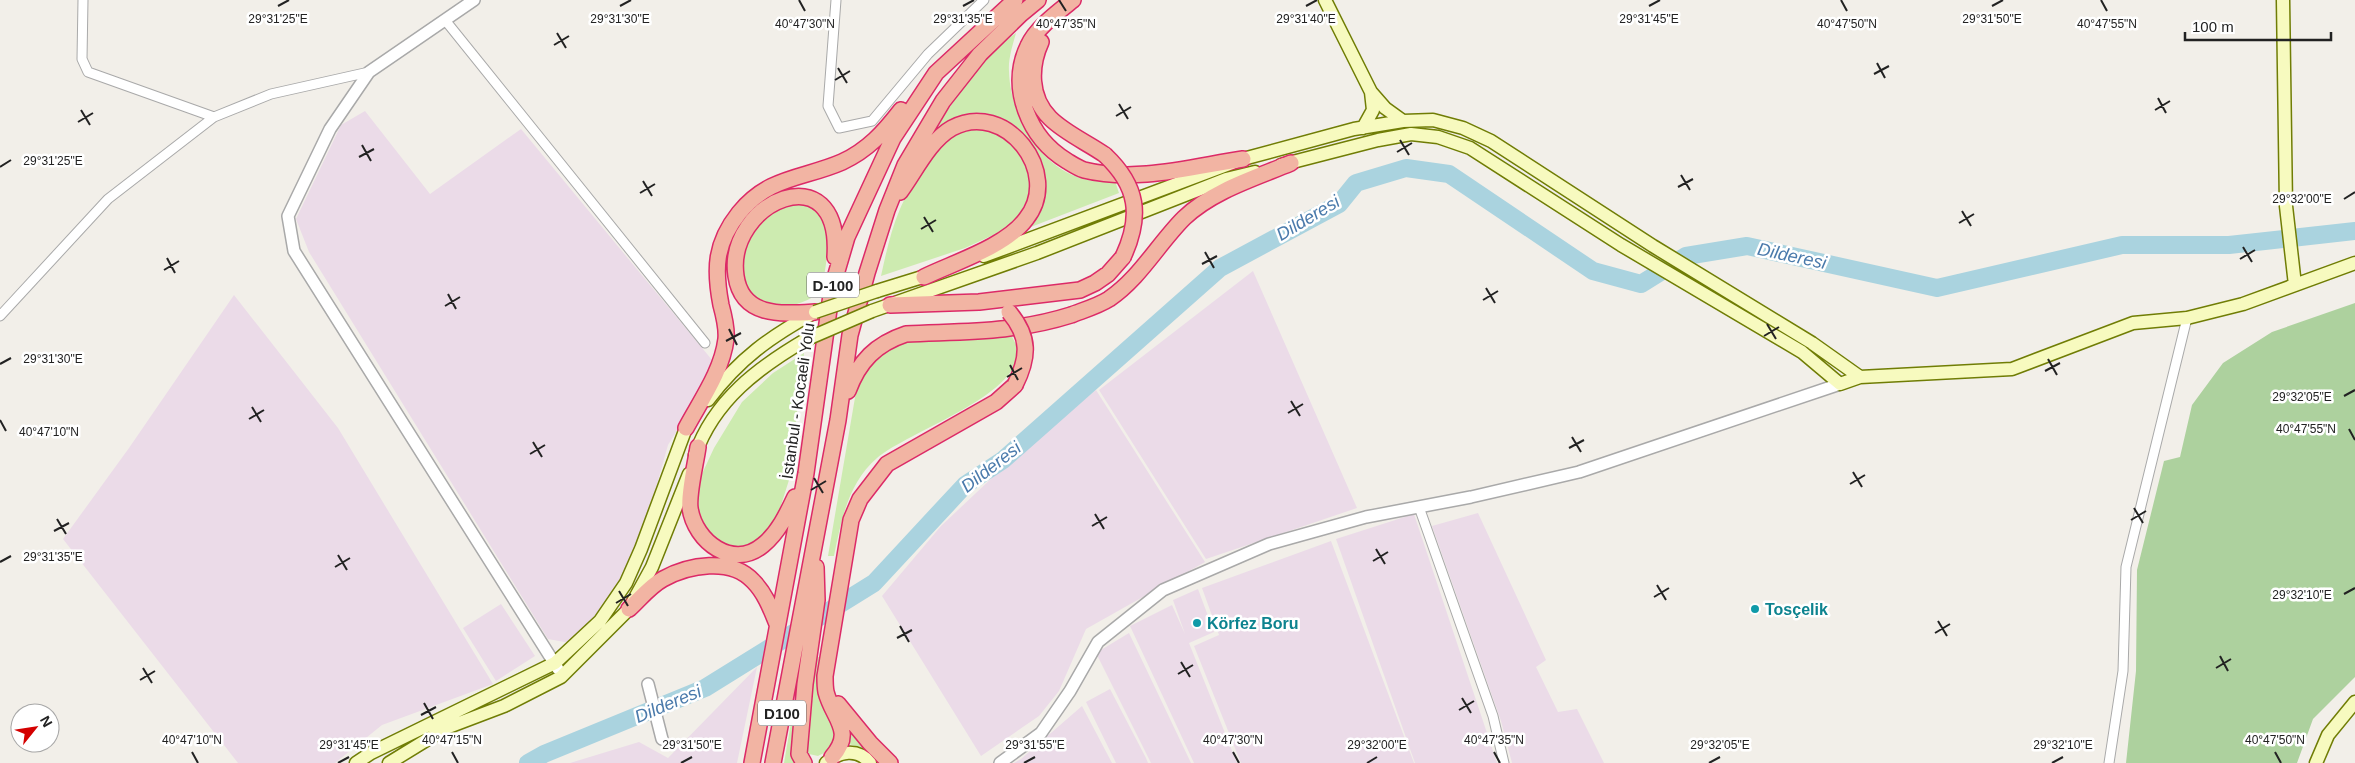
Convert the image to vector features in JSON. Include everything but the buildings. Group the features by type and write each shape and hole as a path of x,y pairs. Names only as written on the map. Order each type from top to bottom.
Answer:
{"highway":[{"name":"İstanbul - Kocaeli Yolu","path":"777,624 806,473 832,288 847,237 893,138 936,72 1015,0"},
{"name":"D100","path":"773,763 791,664 811,596 815,545 838,420 850,335 887,210 905,165 943,101 980,54 1020,14 1038,0"},
{"path":"890,305 979,302 1080,290 1096,283 1108,274 1123,257 1132,239 1135,205 1130,190 1116,166 1105,154 1049,117 1036,94 1032,80 1034,57 1042,41 1075,0"},
{"path":"1075,0 1040,30 1028,44 1023,59 1020,93 1030,125 1053,153 1082,170 1105,174 1166,173 1243,159"},
{"path":"686,428 721,362 726,338 717,280 718,251 726,232 739,212 757,195 776,182 841,162 861,152 878,139 908,100 936,72"},
{"path":"887,210 934,142 952,128 971,121 992,122 1013,134 1030,155 1038,178 1036,198 1027,218 1010,235 924,277"},
{"path":"838,420 860,364 895,338 906,334 1007,330 1060,318 1093,308 1122,288 1143,267 1184,218 1203,203 1225,191 1290,163"},
{"path":"815,312 778,314 764,312 745,299 738,287 736,258 738,245 760,213 776,201 792,196 804,197 822,206 830,215 836,240 832,288"},
{"path":"829,760 842,746 843,738 840,721 826,691 825,676 851,520 860,499 887,464 996,402 1015,385 1026,357 1021,332 1017,322 1009,312 994,305 979,302"},
{"path":"698,447 690,507 704,540 726,553 751,552 762,546 774,535 788,514 806,473"},
{"path":"629,609 662,579 687,568 706,565 740,572 753,580 771,608 777,624"},
{"path":"804,763 799,754 808,660 811,596"},
{"name":"D100","path":"752,763 777,624"},
{"path":"830,649 831,689 836,702 870,743 890,763"}],"main road":[{"path":"1325,0 1371,92 1385,108 1403,121"},
{"path":"2283,0 2286,206 2295,285"},
{"path":"1363,128 1373,110 1371,92"},
{"path":"356,763 371,753 556,662 600,621 626,583 641,549 686,428 718,387 755,349 778,333 815,312 924,277 1243,159 1363,128 1403,121 1433,120 1463,128 1491,141 1652,246 1812,343 1860,377"},
{"path":"389,763 446,728 504,706 561,677 629,609 652,567 677,508 698,447 715,417 737,389 770,360 806,339 872,311 1045,250 1226,180 1378,140 1411,134 1438,137 1470,148 1621,245 1802,352 1840,384 1860,377 2012,369 2133,323 2187,318 2243,304 2355,263"},
{"path":"2316,763 2328,735 2355,702"},
{"path":"829,760 850,752 859,755 870,763"}],"street":[{"path":"83,0 82,59 88,72 214,117"},
{"path":"474,0 369,72 330,129 288,216 294,250 556,662 561,677"},
{"path":"836,0 828,106 840,128 872,121 928,54 984,0"},
{"path":"445,20 705,343"},
{"path":"0,316 108,198 214,117 271,94 369,72"},
{"path":"2109,763 2123,671 2126,567 2187,318"},
{"path":"1000,763 1041,733 1070,691 1098,642 1163,590 1269,544 1366,517 1579,472 1840,384"},
{"path":"1419,507 1493,716 1504,763"},
{"path":"648,684 662,739"}],"shaded area":[{"path":"365,111 430,194 521,129 717,366 668,445 642,537 618,589 570,643 548,639 309,252 296,219 341,125"},
{"path":"1253,271 1357,508 1206,559 1099,390"},
{"path":"234,295 338,428 493,684 382,725 335,763 238,763 63,539 129,448"},
{"path":"1096,390 1205,562 1086,629 1059,691 1039,716 981,756 882,596 941,526 1011,460"},
{"path":"1478,513 1546,660 1536,667 1558,712 1577,709 1604,763 1512,763 1501,721 1432,526"},
{"path":"1414,514 1497,763 1415,763 1336,539"},
{"path":"1331,541 1414,763 1241,763 1194,646 1219,635 1202,588"},
{"path":"1198,589 1214,632 1189,643 1237,763 1194,763 1130,626 1172,605 1185,634 1173,600"},
{"path":"501,604 535,656 496,681 463,628"},
{"path":"1129,633 1191,763 1151,763 1096,653"},
{"path":"757,667 737,763 570,763 639,742 668,758"},
{"path":"1110,689 1148,763 1116,763 1086,702"},
{"path":"1082,706 1112,763 1014,763 1021,759"}],"green space":[{"path":"1016,33 1009,62 1011,88 1021,121 1030,137 1053,164 1068,173 1084,179 1103,182 1115,181 1119,193 1023,230 1039,204 1027,150 1020,132 1015,127 995,116 978,113 961,115 934,129 992,53"},
{"path":"968,128 988,129 1007,136 1027,160 1031,180 1028,198 1019,215 1004,230 965,248 881,276 894,225 909,191 947,140 956,133"},
{"path":"793,201 814,206 826,224 829,243 822,291 801,303 789,306 777,307 766,305 755,300 747,293 741,281 742,258 745,245 748,237 757,225"},
{"path":"2355,303 2355,677 2313,719 2297,763 2126,763 2136,671 2137,570 2164,461 2180,457 2192,405 2223,363 2272,332"},
{"path":"1010,333 1018,351 1014,367 1001,383 982,398 960,411 892,447 867,468 852,491 847,503 834,556 828,556 858,380 863,370 892,345 906,341"},
{"path":"804,353 789,480 776,521 764,537 753,545 740,550 714,542 695,509 701,476 714,448 742,402 773,373"},
{"path":"815,656 819,657 818,689 837,734 834,747 818,756 809,754 804,747"},
{"path":"798,682 791,751 796,763 784,763"},
{"path":"849,725 883,763 878,763 864,749 849,744"}],"waterway":[{"name":"Dilderesi","path":"528,763 544,754 705,688 874,583 965,485 1003,460 1220,268 1339,204 1356,183 1406,168 1449,174 1593,271 1641,284 1686,256 1747,246 1937,288 2122,245 2229,245 2355,231"}],"place":[{"name":"Tosçelik","path":"1755,609"},
{"name":"Körfez Boru","path":"1197,623"}]}
